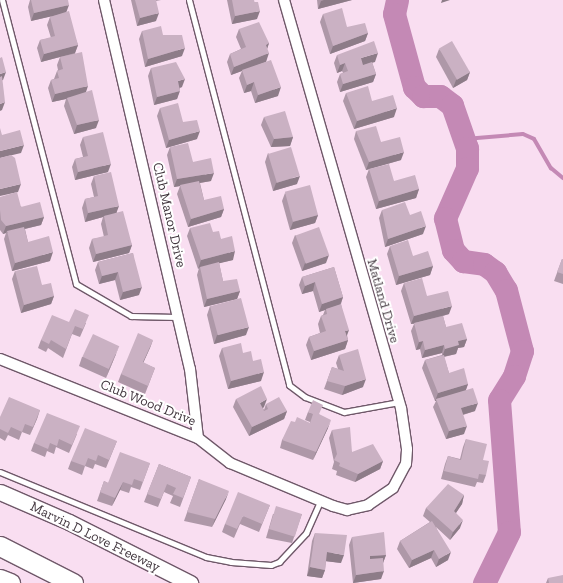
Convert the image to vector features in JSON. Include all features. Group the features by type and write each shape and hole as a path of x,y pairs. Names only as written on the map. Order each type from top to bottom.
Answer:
{"highway":[{"path":"0,546 73,583"},
{"path":"0,579 10,583"}],"main road":[{"name":"Marvin D Love Freeway","path":"0,492 69,522 190,583"}],"street":[{"name":"Club Manor Drive","path":"104,0 177,317 195,401 198,438"},
{"name":"Matland Drive","path":"279,483 320,501 347,510 368,505 393,488 403,470 407,449 399,402 284,0"},
{"name":"Club Wood Drive","path":"0,358 198,438 230,464 279,483"}],"lane":[{"path":"2,0 76,284 131,316 177,317"},
{"path":"189,0 288,385 305,397 344,412 399,402"},
{"path":"0,472 206,557 231,562 271,565 279,562 306,533 320,501"}],"building":[{"path":"31,0 68,0 69,5 34,13"},
{"path":"135,0 156,0 159,13 140,18"},
{"path":"232,0 254,0 254,2 258,2 260,11 235,16"},
{"path":"342,8 347,27 365,23 368,33 333,46 323,14"},
{"path":"69,11 78,45 44,54 40,40 55,36 50,17"},
{"path":"259,22 269,43 266,45 269,53 234,67 230,54 246,47 239,29"},
{"path":"161,26 163,35 182,35 185,48 148,59 142,31"},
{"path":"374,41 378,53 361,58 363,65 372,62 376,74 343,84 340,74 348,71 345,63 340,65 337,55"},
{"path":"452,41 470,72 457,80 439,48"},
{"path":"82,52 88,86 55,94 51,80 59,78 57,71 63,69 60,57"},
{"path":"2,57 6,72 0,74 0,58"},
{"path":"271,60 281,87 258,95 254,82 247,85 242,70"},
{"path":"176,62 185,79 178,81 180,91 157,97 151,68"},
{"path":"2,76 5,102 0,104 0,77"},
{"path":"368,86 372,101 393,95 397,108 357,121 346,93"},
{"path":"92,90 99,120 77,125 67,98"},
{"path":"178,103 183,122 197,120 200,131 169,140 160,108"},
{"path":"285,111 293,137 274,139 264,117"},
{"path":"376,126 381,142 400,137 404,152 369,162 356,131"},
{"path":"0,128 2,135 20,130 24,145 0,151"},
{"path":"103,132 111,164 78,172 75,159 88,156 83,137"},
{"path":"188,143 193,162 211,158 214,173 177,179 170,147"},
{"path":"291,147 300,176 277,183 268,154"},
{"path":"11,155 15,158 21,184 0,189 0,158"},
{"path":"389,164 394,181 415,175 419,189 379,201 369,169"},
{"path":"111,172 119,206 88,213 85,199 98,196 94,176"},
{"path":"199,181 204,200 221,196 224,209 191,219 180,185"},
{"path":"310,185 318,215 293,222 285,192"},
{"path":"17,192 21,207 40,202 44,217 6,226 1,220 0,197"},
{"path":"405,202 410,215 421,211 426,226 388,239 382,210"},
{"path":"123,211 132,245 96,254 92,239 108,235 104,216"},
{"path":"210,223 213,232 219,231 221,239 232,236 235,251 201,260 190,228"},
{"path":"24,227 28,242 49,236 53,252 15,263 7,231"},
{"path":"319,227 329,255 306,264 296,236"},
{"path":"408,240 413,256 428,251 433,266 399,276 390,246"},
{"path":"133,253 142,287 123,292 118,272 102,276 98,262"},
{"path":"563,259 563,274 557,272"},
{"path":"219,262 223,281 237,279 240,291 207,299 200,267"},
{"path":"37,266 42,285 51,283 54,296 24,305 15,271"},
{"path":"334,267 343,297 322,304 315,282 305,286 302,277"},
{"path":"422,278 427,296 448,291 452,306 414,316 404,283"},
{"path":"241,298 249,327 218,335 210,306"},
{"path":"341,304 349,330 345,331 348,340 314,351 309,337 326,331 321,316 327,314 326,309"},
{"path":"75,309 89,315 83,329 75,326 66,349 51,340 49,344 41,340 52,315 69,322"},
{"path":"443,316 446,327 462,323 467,339 458,341 459,345 445,349 444,345 425,350 423,341 419,342 414,323"},
{"path":"138,333 153,340 143,362 155,368 148,386 121,374"},
{"path":"93,334 119,346 109,369 82,357"},
{"path":"241,343 243,353 251,351 253,361 261,359 264,372 231,381 222,348"},
{"path":"358,349 366,379 345,386 327,381 332,367 344,371 339,355"},
{"path":"444,355 449,373 464,368 468,384 438,393 425,360"},
{"path":"261,386 267,399 260,403 264,411 268,409 266,404 279,397 287,411 252,427 236,399"},
{"path":"473,388 478,403 461,408 467,426 449,431 436,399"},
{"path":"9,397 40,410 33,427 25,424 22,432 11,427 8,433 0,429 0,417"},
{"path":"313,400 323,405 319,414 331,420 316,452 282,440 291,421 295,422 297,417 310,423 313,414 308,412"},
{"path":"47,413 80,426 72,445 59,439 57,446 50,443 48,449 34,443"},
{"path":"350,427 352,452 373,444 383,461 358,474 339,466 340,463 334,460 337,454 332,430"},
{"path":"85,428 117,441 109,460 98,455 96,461 88,458 85,466 71,461"},
{"path":"466,439 487,444 483,460 489,461 486,475 479,474 478,479 444,471 448,456 461,460"},
{"path":"120,452 150,463 143,482 134,479 132,485 123,482 115,498 100,492 104,481 108,483"},
{"path":"159,464 191,477 183,498 173,494 176,488 167,484 161,499 147,494"},
{"path":"199,479 229,491 215,519 187,512"},
{"path":"448,484 464,495 454,511 463,520 453,532 426,508"},
{"path":"238,492 270,505 262,524 243,516 237,529 225,524"},
{"path":"276,506 302,514 295,537 269,529"},
{"path":"432,521 451,552 439,559 434,550 412,560 400,541"},
{"path":"384,532 386,555 370,556 370,559 383,558 384,571 356,575 352,537"},
{"path":"315,533 347,535 344,555 327,552 325,570 310,567"},
{"path":"563,575 563,583 549,583 548,578"}],"waterway":[{"path":"397,0 394,14 414,87 423,96 440,96 452,105 467,148 467,168 445,218 453,250 463,261 484,264 495,272 506,290 522,351 514,376 499,400 509,532 484,583"},
{"path":"465,139 523,134 534,139 551,168 563,178"}]}
